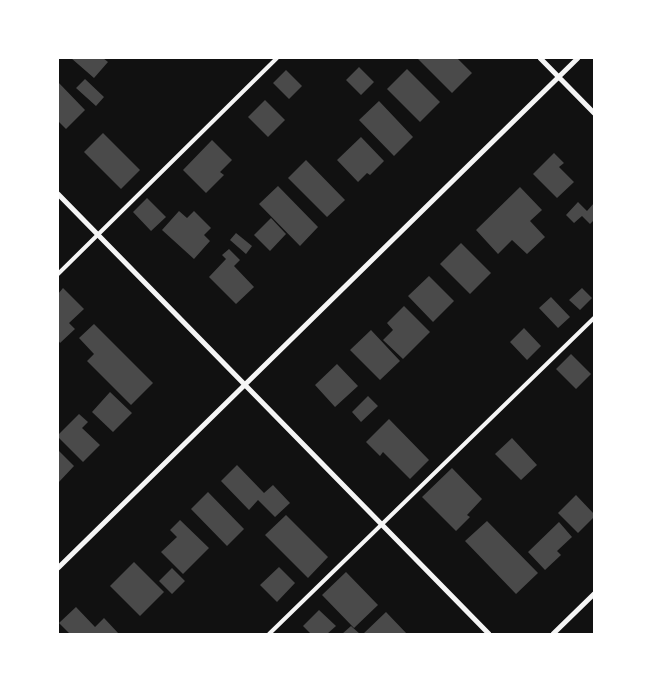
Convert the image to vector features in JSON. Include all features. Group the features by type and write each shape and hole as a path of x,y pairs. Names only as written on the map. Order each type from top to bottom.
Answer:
{"street":[{"path":"540,58 594,113"},
{"path":"58,568 578,58"},
{"path":"58,194 490,634"},
{"path":"553,634 594,594"}],"lane":[{"path":"58,274 277,58"},
{"path":"269,634 594,318"}],"building":[{"path":"71,58 103,58 108,62 94,78"},
{"path":"417,58 457,58 472,73 452,93"},
{"path":"359,67 374,82 361,95 346,80"},
{"path":"407,69 440,102 420,122 387,89"},
{"path":"286,70 302,86 289,99 273,83"},
{"path":"85,79 104,97 96,106 76,88"},
{"path":"58,82 85,110 66,129 58,121"},
{"path":"265,100 285,120 268,137 248,117"},
{"path":"379,101 413,137 394,156 359,120"},
{"path":"103,133 140,170 121,189 84,152"},
{"path":"361,137 384,161 370,175 367,173 358,182 337,160"},
{"path":"212,140 232,160 220,172 224,175 206,193 183,170"},
{"path":"554,153 564,163 559,167 574,182 557,198 533,174"},
{"path":"306,160 345,200 327,217 288,178"},
{"path":"278,186 318,227 300,246 259,204"},
{"path":"520,187 542,210 530,221 545,237 527,254 512,240 498,254 476,230"},
{"path":"147,198 166,217 151,231 133,212"},
{"path":"578,202 587,211 594,203 594,220 590,224 582,216 574,223 566,215"},
{"path":"179,211 187,218 194,211 211,228 204,235 210,241 194,259 162,230"},
{"path":"271,218 286,234 270,251 254,235"},
{"path":"236,233 252,246 246,254 230,240"},
{"path":"461,243 491,273 470,294 440,264"},
{"path":"229,249 240,260 234,266 254,287 236,304 209,277 226,259 222,255"},
{"path":"429,276 454,301 433,322 408,296"},
{"path":"63,288 84,309 69,323 75,329 60,343 58,340 58,294"},
{"path":"582,288 592,298 580,310 569,300"},
{"path":"551,297 570,317 558,328 539,308"},
{"path":"404,306 430,332 403,359 383,340 393,330 387,323"},
{"path":"94,324 153,383 131,405 87,361 94,354 79,338"},
{"path":"524,328 541,346 527,360 510,342"},
{"path":"371,330 400,361 380,380 350,350"},
{"path":"571,354 591,374 576,389 556,369"},
{"path":"337,364 358,386 335,407 315,385"},
{"path":"110,392 132,413 113,432 92,412"},
{"path":"368,396 378,406 361,422 352,412"},
{"path":"79,414 88,422 82,428 100,445 83,462 58,437"},
{"path":"389,419 429,460 410,479 383,452 380,456 366,442"},
{"path":"512,438 537,465 521,480 495,454"},
{"path":"58,450 74,466 58,483"},
{"path":"237,465 264,493 273,485 290,503 275,517 258,500 249,510 221,481"},
{"path":"452,468 482,499 467,515 470,517 456,531 422,497"},
{"path":"208,492 244,529 227,546 191,509"},
{"path":"576,495 594,514 594,517 578,533 558,513"},
{"path":"286,515 328,557 308,578 265,535"},
{"path":"180,520 209,548 183,574 161,552 177,537 170,530"},
{"path":"487,521 538,573 516,594 465,541"},
{"path":"559,522 572,537 557,551 561,555 545,570 528,552"},
{"path":"134,562 164,592 140,616 110,586"},
{"path":"279,567 295,583 277,602 260,585"},
{"path":"172,568 185,581 172,594 159,581"},
{"path":"346,572 378,605 354,628 322,595"},
{"path":"76,607 95,627 104,618 119,634 70,634 59,623"},
{"path":"319,610 336,626 327,634 311,634 303,626"},
{"path":"386,612 407,634 363,634"},
{"path":"351,626 360,634 342,634"}]}
